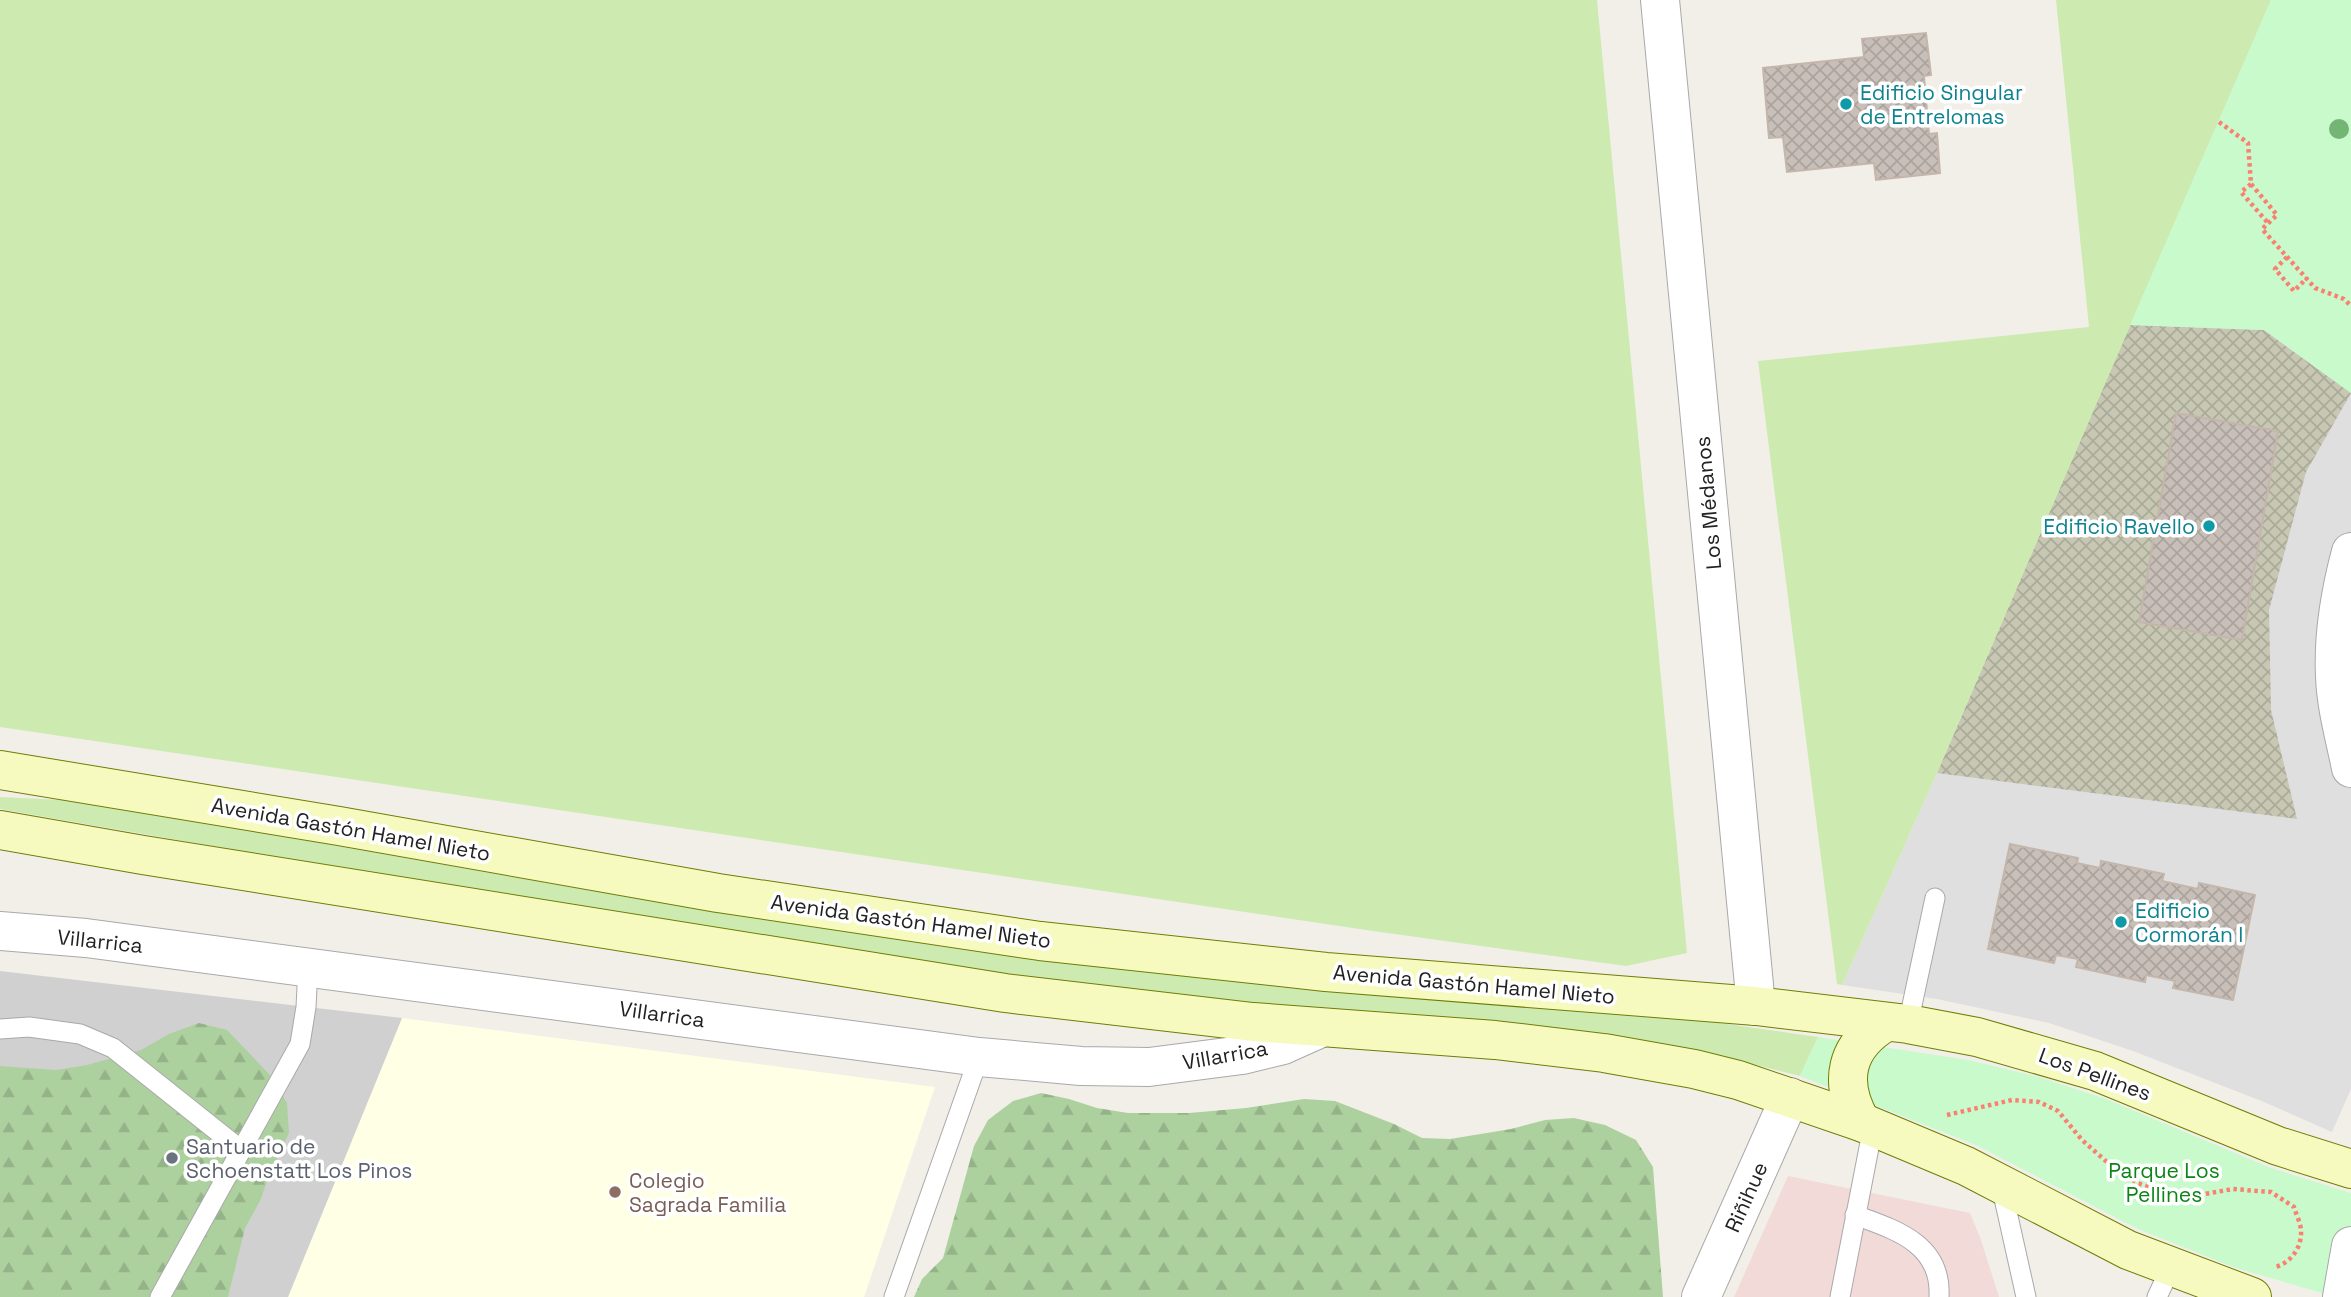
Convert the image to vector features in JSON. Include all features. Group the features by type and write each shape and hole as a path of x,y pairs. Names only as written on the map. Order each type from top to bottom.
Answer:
{"main road":[{"name":"Avenida Gastón Hamel Nieto","path":"0,770 718,892 1040,941 1326,972 1756,1006 1829,1015"},
{"path":"0,830 1005,993 1321,1028 1494,1040 1604,1053 1694,1069 1790,1097 1908,1141 2001,1184 2128,1250 2164,1282 2262,1282"},
{"name":"Los Pellines","path":"1829,1015 1977,1037 2083,1067 2278,1146 2351,1169"},
{"path":"1867,1124 1852,1106 1848,1070 1862,1040 1897,1023"}],"street":[{"name":"Los Médanos","path":"1660,0 1756,1006"},
{"path":"2351,552 2340,593 2335,635 2335,678 2351,768"},
{"name":"Villarrica","path":"0,932 86,938 979,1056 1081,1066 1149,1066 1242,1055 1283,1045 1321,1028"},
{"name":"Riñihue","path":"1701,1297 1790,1097"},
{"path":"2342,1297 2351,1246"}],"lane":[{"path":"1897,1023 1935,898"},
{"path":"160,1297 300,1044 306,1007 308,967"},
{"path":"0,1029 29,1027 79,1034 113,1048 241,1150"},
{"path":"894,1297 979,1056"},
{"path":"1840,1297 1856,1215 1867,1124"},
{"path":"2001,1184 2026,1297"},
{"path":"1856,1215 1899,1231 1923,1250 1937,1277 1939,1297"}],"path":[{"path":"2218,121 2248,142 2251,184 2277,215 2262,229 2315,288 2344,299 2351,306"},
{"path":"2251,184 2241,192 2268,223"},
{"path":"2287,257 2275,269 2294,290 2307,278"},
{"path":"2344,299 2351,292"},
{"path":"1908,1141 1943,1115 2012,1100 2039,1102 2058,1111 2082,1140 2108,1164 2137,1183 2182,1198 2233,1189 2271,1192 2294,1208 2301,1231 2295,1254 2262,1282"}],"shaded area":[{"path":"2271,0 2351,0 2351,1089 2332,1132 2264,1102 2133,1051 2049,1023 1937,999 1842,985 1937,773"},
{"path":"2130,325 2264,330 2351,393 2306,472 2269,610 2271,710 2297,819 1937,773"},
{"name":"Santuario de Schoenstatt Los Pinos","path":"0,971 402,1018 288,1297 0,1297"},
{"name":"Colegio Sagrada Familia","path":"402,1018 935,1087 864,1297 288,1297"},
{"path":"1788,1176 1970,1213 1999,1297 1734,1297"}],"green space":[{"path":"0,0 1597,0 1687,953 1626,966 1373,931 0,727"},
{"path":"2056,0 2271,0 1937,773 1842,985 1837,984 1758,361 2089,327"},
{"path":"2271,0 2351,0 2351,393 2264,330 2130,325"},
{"path":"0,797 63,800 622,896 1663,1015 1818,1037 1800,1076 1697,1050 1278,1007 974,971 618,916 0,809"},
{"name":"Santuario de Schoenstatt Los Pinos","path":"199,1023 227,1030 270,1075 287,1103 289,1133 260,1201 245,1228 228,1297 0,1297 0,1066 56,1070 87,1065 141,1050 169,1034"},
{"name":"Parque Los Pellines","path":"1818,1037 1968,1060 2039,1077 2106,1099 2271,1168 2351,1193 2351,1297 2336,1297 2233,1267 2138,1229 1976,1145 1800,1076"},
{"path":"1041,1093 1128,1113 1189,1113 1304,1099 1335,1101 1422,1138 1450,1139 1511,1129 1545,1120 1574,1118 1605,1125 1636,1140 1653,1167 1663,1297 914,1297 922,1279 943,1258 974,1146 988,1120 1013,1101"}],"building":[{"name":"Edificio Singular de Entrelomas","path":"1926,33 1931,75 1924,76 1929,134 1937,133 1940,173 1876,180 1874,163 1787,172 1783,137 1769,138 1763,68 1864,57 1862,39"},
{"name":"Edificio Ravello","path":"2176,413 2278,431 2242,640 2139,622"},
{"name":"Edificio Cormorán I","path":"2010,844 2078,858 2077,863 2100,868 2101,861 2164,874 2162,881 2198,889 2199,883 2255,895 2233,1000 2173,988 2175,981 2146,975 2145,982 2076,967 2078,959 2056,955 2054,963 1988,949"}],"place":[{"name":"Edificio Singular de Entrelomas","path":"1846,104"},
{"name":"Edificio Ravello","path":"2209,526"},
{"name":"Edificio Cormorán I","path":"2121,922"},
{"name":"Santuario de Schoenstatt Los Pinos","path":"172,1158"},
{"name":"Colegio Sagrada Familia","path":"615,1192"}]}
